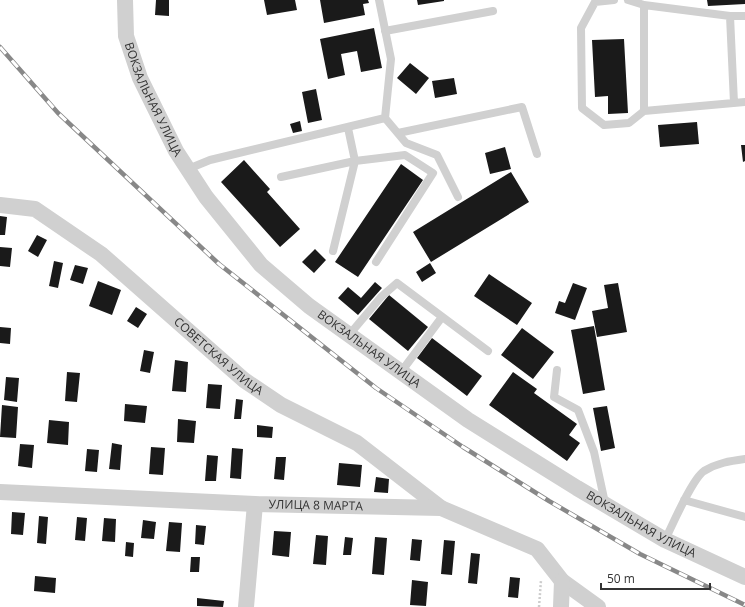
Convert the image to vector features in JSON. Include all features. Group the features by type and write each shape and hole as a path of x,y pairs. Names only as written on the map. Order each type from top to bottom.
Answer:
{"street":[{"name":"ВОКЗАЛЬНАЯ УЛИЦА","path":"125,0 126,36 140,78 176,151 206,197 261,265 309,306 468,420 665,540 745,577"},
{"name":"СОВЕТСКАЯ УЛИЦА","path":"0,205 35,209 101,254 244,380 281,405 357,443 441,508"},
{"name":"УЛИЦА 8 МАРТА","path":"0,492 255,504 441,508 537,549 562,581 598,607"},
{"path":"246,607 255,504"},
{"path":"560,607 562,581"}],"lane":[{"path":"379,0 391,59 385,118 406,143 437,155 458,197"},
{"path":"614,0 595,2 581,28 582,108 604,125 629,123 644,111 745,102"},
{"path":"628,0 644,5 730,16 745,16"},
{"path":"644,5 644,111"},
{"path":"385,31 493,11"},
{"path":"730,16 734,103"},
{"path":"398,133 522,107 537,154"},
{"path":"188,169 210,160 385,118"},
{"path":"333,251 355,161 348,128"},
{"path":"281,177 355,161 405,154 433,173 376,262"},
{"path":"349,335 381,297 397,283 488,351"},
{"path":"401,372 442,317"},
{"path":"557,370 554,396 578,410 594,452 605,504"},
{"path":"665,540 684,500 703,472 722,462 745,459"},
{"path":"684,500 745,517"}],"path":[{"path":"539,607 544,558"}],"building":[{"path":"156,0 169,0 169,16 155,15"},
{"path":"264,0 295,0 297,10 267,15"},
{"path":"320,0 368,0 369,3 363,4 365,15 324,23"},
{"path":"417,0 444,0 444,1 418,5"},
{"path":"707,0 745,0 745,4 708,6"},
{"path":"374,28 382,68 361,72 357,51 341,54 345,75 328,79 320,39"},
{"path":"624,39 628,113 608,114 608,96 595,97 592,40"},
{"path":"410,63 429,78 416,94 397,78"},
{"path":"454,78 457,94 435,98 432,81"},
{"path":"316,89 322,120 308,123 302,92"},
{"path":"300,121 302,131 293,133 290,124"},
{"path":"697,122 699,144 660,147 658,125"},
{"path":"741,145 745,145 745,161 743,162"},
{"path":"505,147 511,169 490,174 485,153"},
{"path":"244,160 270,189 267,192 300,229 280,247 221,182"},
{"path":"401,164 423,180 358,277 335,262"},
{"path":"511,172 529,202 431,262 413,232"},
{"path":"0,216 7,217 5,235 0,235"},
{"path":"37,235 47,240 38,257 28,251"},
{"path":"0,247 12,248 10,267 0,266"},
{"path":"315,249 326,260 314,273 302,262"},
{"path":"54,261 63,263 58,288 49,286"},
{"path":"430,263 436,273 422,282 416,272"},
{"path":"75,265 88,268 83,284 70,280"},
{"path":"489,274 532,303 517,325 474,296"},
{"path":"98,281 121,290 112,315 89,306"},
{"path":"375,282 382,288 358,315 338,298 348,287 361,298"},
{"path":"573,283 587,288 575,320 555,313 559,301 565,303"},
{"path":"618,283 627,332 597,337 592,311 608,308 604,285"},
{"path":"389,295 428,327 408,351 369,319"},
{"path":"136,307 147,314 138,328 127,321"},
{"path":"594,326 605,390 583,394 571,330"},
{"path":"0,327 11,328 10,344 0,343"},
{"path":"522,328 554,352 533,379 501,355"},
{"path":"432,338 482,376 467,396 417,358"},
{"path":"144,350 154,352 150,373 140,371"},
{"path":"175,360 188,362 186,392 172,391"},
{"path":"67,372 80,373 77,402 65,401"},
{"path":"513,372 537,389 534,393 577,424 569,435 580,443 567,461 489,405"},
{"path":"6,377 19,378 17,402 4,400"},
{"path":"208,384 222,385 220,409 206,408"},
{"path":"236,399 243,400 241,419 234,419"},
{"path":"125,404 147,406 145,423 124,421"},
{"path":"2,405 18,407 16,438 0,437"},
{"path":"607,406 615,448 601,451 593,408"},
{"path":"178,419 196,421 194,443 177,442"},
{"path":"49,420 69,422 68,445 47,443"},
{"path":"257,425 273,427 272,438 257,437"},
{"path":"112,443 122,445 120,470 109,469"},
{"path":"20,444 34,445 32,468 18,466"},
{"path":"151,447 165,448 163,475 149,474"},
{"path":"232,448 243,449 241,479 230,478"},
{"path":"87,449 99,450 97,472 85,471"},
{"path":"207,455 218,456 216,481 205,481"},
{"path":"276,457 286,457 284,480 274,479"},
{"path":"339,463 362,465 360,487 337,485"},
{"path":"376,477 389,479 388,493 374,492"},
{"path":"12,512 25,513 23,535 11,534"},
{"path":"39,516 48,517 46,544 37,543"},
{"path":"77,517 87,518 85,541 75,540"},
{"path":"104,518 116,519 115,542 102,541"},
{"path":"143,520 156,522 154,539 141,538"},
{"path":"169,522 182,523 180,552 166,551"},
{"path":"196,525 206,526 204,545 195,544"},
{"path":"274,531 291,532 289,557 272,555"},
{"path":"316,535 328,536 326,565 313,564"},
{"path":"345,537 353,538 351,555 343,555"},
{"path":"375,537 387,538 384,575 372,574"},
{"path":"412,539 422,540 420,561 410,560"},
{"path":"444,540 455,541 452,575 441,574"},
{"path":"126,542 134,543 133,557 125,556"},
{"path":"471,553 480,554 477,584 468,583"},
{"path":"191,557 200,557 199,572 190,572"},
{"path":"35,576 56,578 55,593 34,591"},
{"path":"510,577 520,578 518,598 508,597"},
{"path":"412,580 428,582 426,606 410,605"},
{"path":"197,598 224,601 223,607 197,606"}],"railway":[{"path":"0,47 58,113 219,264 376,388 463,447 549,501 640,554 745,605"}]}
